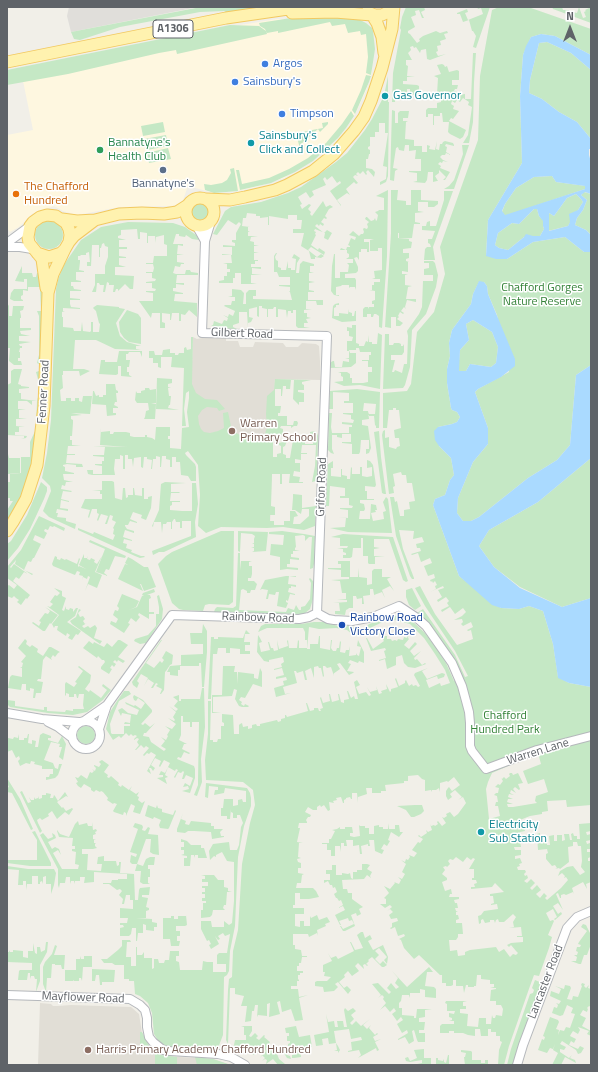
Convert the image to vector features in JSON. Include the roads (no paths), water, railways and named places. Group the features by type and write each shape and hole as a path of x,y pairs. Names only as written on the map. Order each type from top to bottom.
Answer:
{"main road":[{"name":"A1306","path":"7,62 226,18 302,7"},
{"path":"362,7 368,13 378,16 385,14 393,7"},
{"path":"48,293 42,259 35,251 28,237 30,226 36,219 47,215 77,221 95,220 119,214 164,214 177,212 188,205 195,198 199,197 230,200 275,190 288,185 313,171 334,154 364,117 380,78 392,29 393,7"},
{"name":"A1306","path":"262,13 335,12 372,15"},
{"path":"372,15 379,30 384,58"},
{"path":"206,198 213,205 213,218"},
{"path":"164,214 194,224 204,225 230,200"},
{"path":"188,205 186,212 189,220 194,224"},
{"path":"62,219 69,229 67,245"},
{"path":"35,251 49,257 56,256 81,230 95,220"},
{"name":"Fenner Road","path":"7,531 26,499 39,455 44,406 48,293 54,272 67,245"}],"street":[{"name":"Gilbert Road","path":"213,218 205,241 202,333 327,336"},
{"path":"194,224 205,241"},
{"path":"7,243 30,226"},
{"path":"7,247 20,247 35,251"},
{"name":"Grifon Road","path":"318,613 327,336"},
{"name":"Warren Lane","path":"318,613 334,620 359,620 378,615 399,606 422,622 442,647 458,676 469,712 470,746 476,758 486,769 537,750 591,736"},
{"name":"Rainbow Road","path":"99,729 107,705 172,616 299,619 318,613"},
{"name":"Rainbow Road","path":"82,721 107,705"},
{"path":"7,713 42,720 58,726 71,737"},
{"path":"42,720 82,721 94,723 99,729 100,734 98,742 87,750 79,748 73,743 71,737 73,728 82,721"},
{"name":"Lancaster Road","path":"517,1065 522,1045 567,928 577,917 591,911"},
{"name":"Mayflower Road","path":"7,995 130,999 145,1010 150,1037 153,1042 163,1050 170,1052 218,1054 231,1057 245,1065"}],"water":[{"path":"541,34 555,36 591,55 591,70 571,53 547,42 539,43 530,80 529,93 542,99 559,112 577,122 591,139 591,149 589,149 589,155 591,162 591,194 585,192 581,195 587,200 583,210 577,218 575,225 586,230 591,235 591,252 584,252 565,237 533,242 507,259 496,259 486,256 488,220 522,163 520,96 523,55 531,37","holes":["552,176 556,182 585,186 585,189 505,215 502,211 516,188 534,177","576,194 583,202 578,210 569,214 570,222 568,226 549,231 549,213 554,216 567,198","534,209 537,209 539,216 543,221 544,229 540,236 526,234 508,250 499,248 495,245 498,233 512,223 519,224"]},
{"path":"479,281 484,282 487,286 488,294 515,359 515,366 501,377 475,392 488,428 488,444 473,462 458,498 457,513 463,521 471,521 479,517 528,478 557,460 570,445 576,375 591,365 591,458 538,502 489,530 479,546 494,567 520,588 562,607 591,598 591,687 569,683 558,678 553,644 543,611 529,606 519,609 501,608 492,605 459,576 433,505 435,499 445,495 450,480 454,475 451,458 435,440 434,431 438,427 457,422 460,417 457,412 451,408 447,383 447,369 450,356 449,343 452,330 471,304 473,294","holes":["473,320 492,332 498,347 496,363 491,367 470,364 466,371 459,371 460,350 469,340 466,324"]}],"place":[{"name":"Argos","path":"265,64"},
{"name":"Sainsbury's","path":"235,82"},
{"name":"Gas Governor","path":"385,96"},
{"name":"Timpson","path":"282,114"},
{"name":"Sainsbury's Click and Collect","path":"251,143"},
{"name":"Bannatyne's Health Club","path":"100,150"},
{"name":"Bannatyne's","path":"163,170"},
{"name":"The Chafford Hundred","path":"16,194"},
{"name":"Warren Primary School","path":"232,431"},
{"name":"Rainbow Road Victory Close","path":"342,625"},
{"name":"Electricity Sub Station","path":"481,832"},
{"name":"Harris Primary Academy Chafford Hundred","path":"88,1050"}],"park label":[{"name":"Chafford Gorges Nature Reserve","path":"542,295"},
{"name":"Chafford Hundred Park","path":"505,723"}]}
